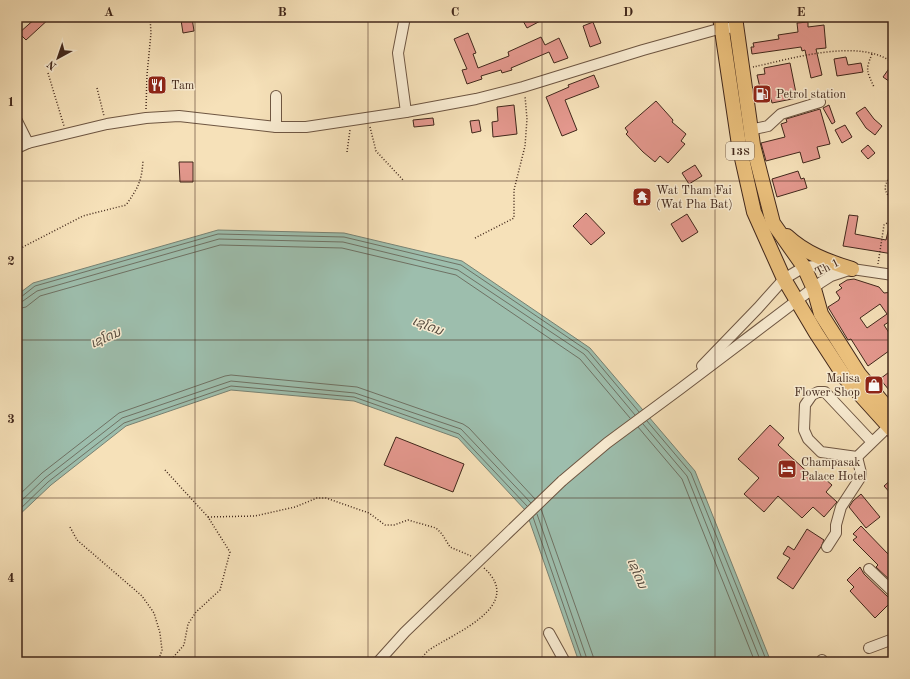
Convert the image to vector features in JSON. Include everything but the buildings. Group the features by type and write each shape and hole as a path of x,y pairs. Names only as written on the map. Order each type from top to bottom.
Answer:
{"highway":[{"name":"13S","path":"736,22 741,69 754,152 774,223 804,267 814,289 824,320 892,424"},
{"name":"13S","path":"721,23 739,145 754,212 784,279 846,379 892,424"},
{"path":"774,223 790,239 809,252 830,262 852,269"}],"street":[{"path":"405,17 398,53 406,112"},
{"path":"17,148 28,143 67,133 106,124 146,118 179,116 276,127 306,127 406,112 476,99 523,87 643,50 721,23 736,22"},
{"path":"276,96 276,127"},
{"path":"750,130 768,126 781,114 820,102"},
{"path":"17,121 28,143"},
{"name":"Th 1","path":"804,267 825,264 893,275"},
{"path":"378,662 405,632 562,481 607,443 680,389 784,279 804,267"},
{"name":"Th 1","path":"680,389 797,302 820,283 831,276 852,269"},
{"path":"857,457 821,452 808,439 804,430 805,405 812,395 818,392 825,392 872,442"},
{"path":"857,457 892,424"},
{"path":"827,547 836,534 836,525 841,508 860,478 861,473 857,457"},
{"path":"869,569 893,592"},
{"path":"549,633 565,662"},
{"path":"869,648 893,639"}],"path":[{"path":"146,118 147,75 151,34 150,17"},
{"path":"741,69 827,52 854,50 873,53 887,58 893,63"},
{"path":"873,53 867,67 874,87"},
{"path":"48,73 59,113 67,133"},
{"path":"475,238 514,218 514,190 525,146 527,120 526,101 523,87"},
{"path":"97,88 106,124"},
{"path":"368,118 376,152 404,181"},
{"path":"347,152 351,120"},
{"path":"17,250 83,216 126,205 137,190 142,175 143,160"},
{"path":"888,180 885,189 893,202"},
{"path":"876,272 884,225 893,219"},
{"path":"164,470 208,517 230,552 220,590 196,612 188,624 184,645 169,662"},
{"path":"208,517 255,516 295,508 317,498 326,498 369,513 385,525 394,525 408,520 436,528 442,534 450,547 469,555 475,560"},
{"path":"70,527 77,540 142,596 154,613 160,633 162,650 158,662"},
{"path":"419,662 427,651 481,618 490,610 495,601 497,592 491,575 480,565"}],"water":[{"name":"ເຊໂດນ","path":"218,230 344,233 462,261 590,348 695,471 771,662 579,662 526,511 458,438 354,401 231,390 126,426 51,485 17,517 17,295 33,283"}],"place":[{"name":"Tam","path":"157,85"},
{"name":"Petrol station","path":"762,94"},
{"name":"Wat Tham Fai (Wat Pha Bat)","path":"642,197"},
{"name":"Malisa Flower Shop","path":"874,385"},
{"name":"Champasak Palace Hotel","path":"787,469"}]}
